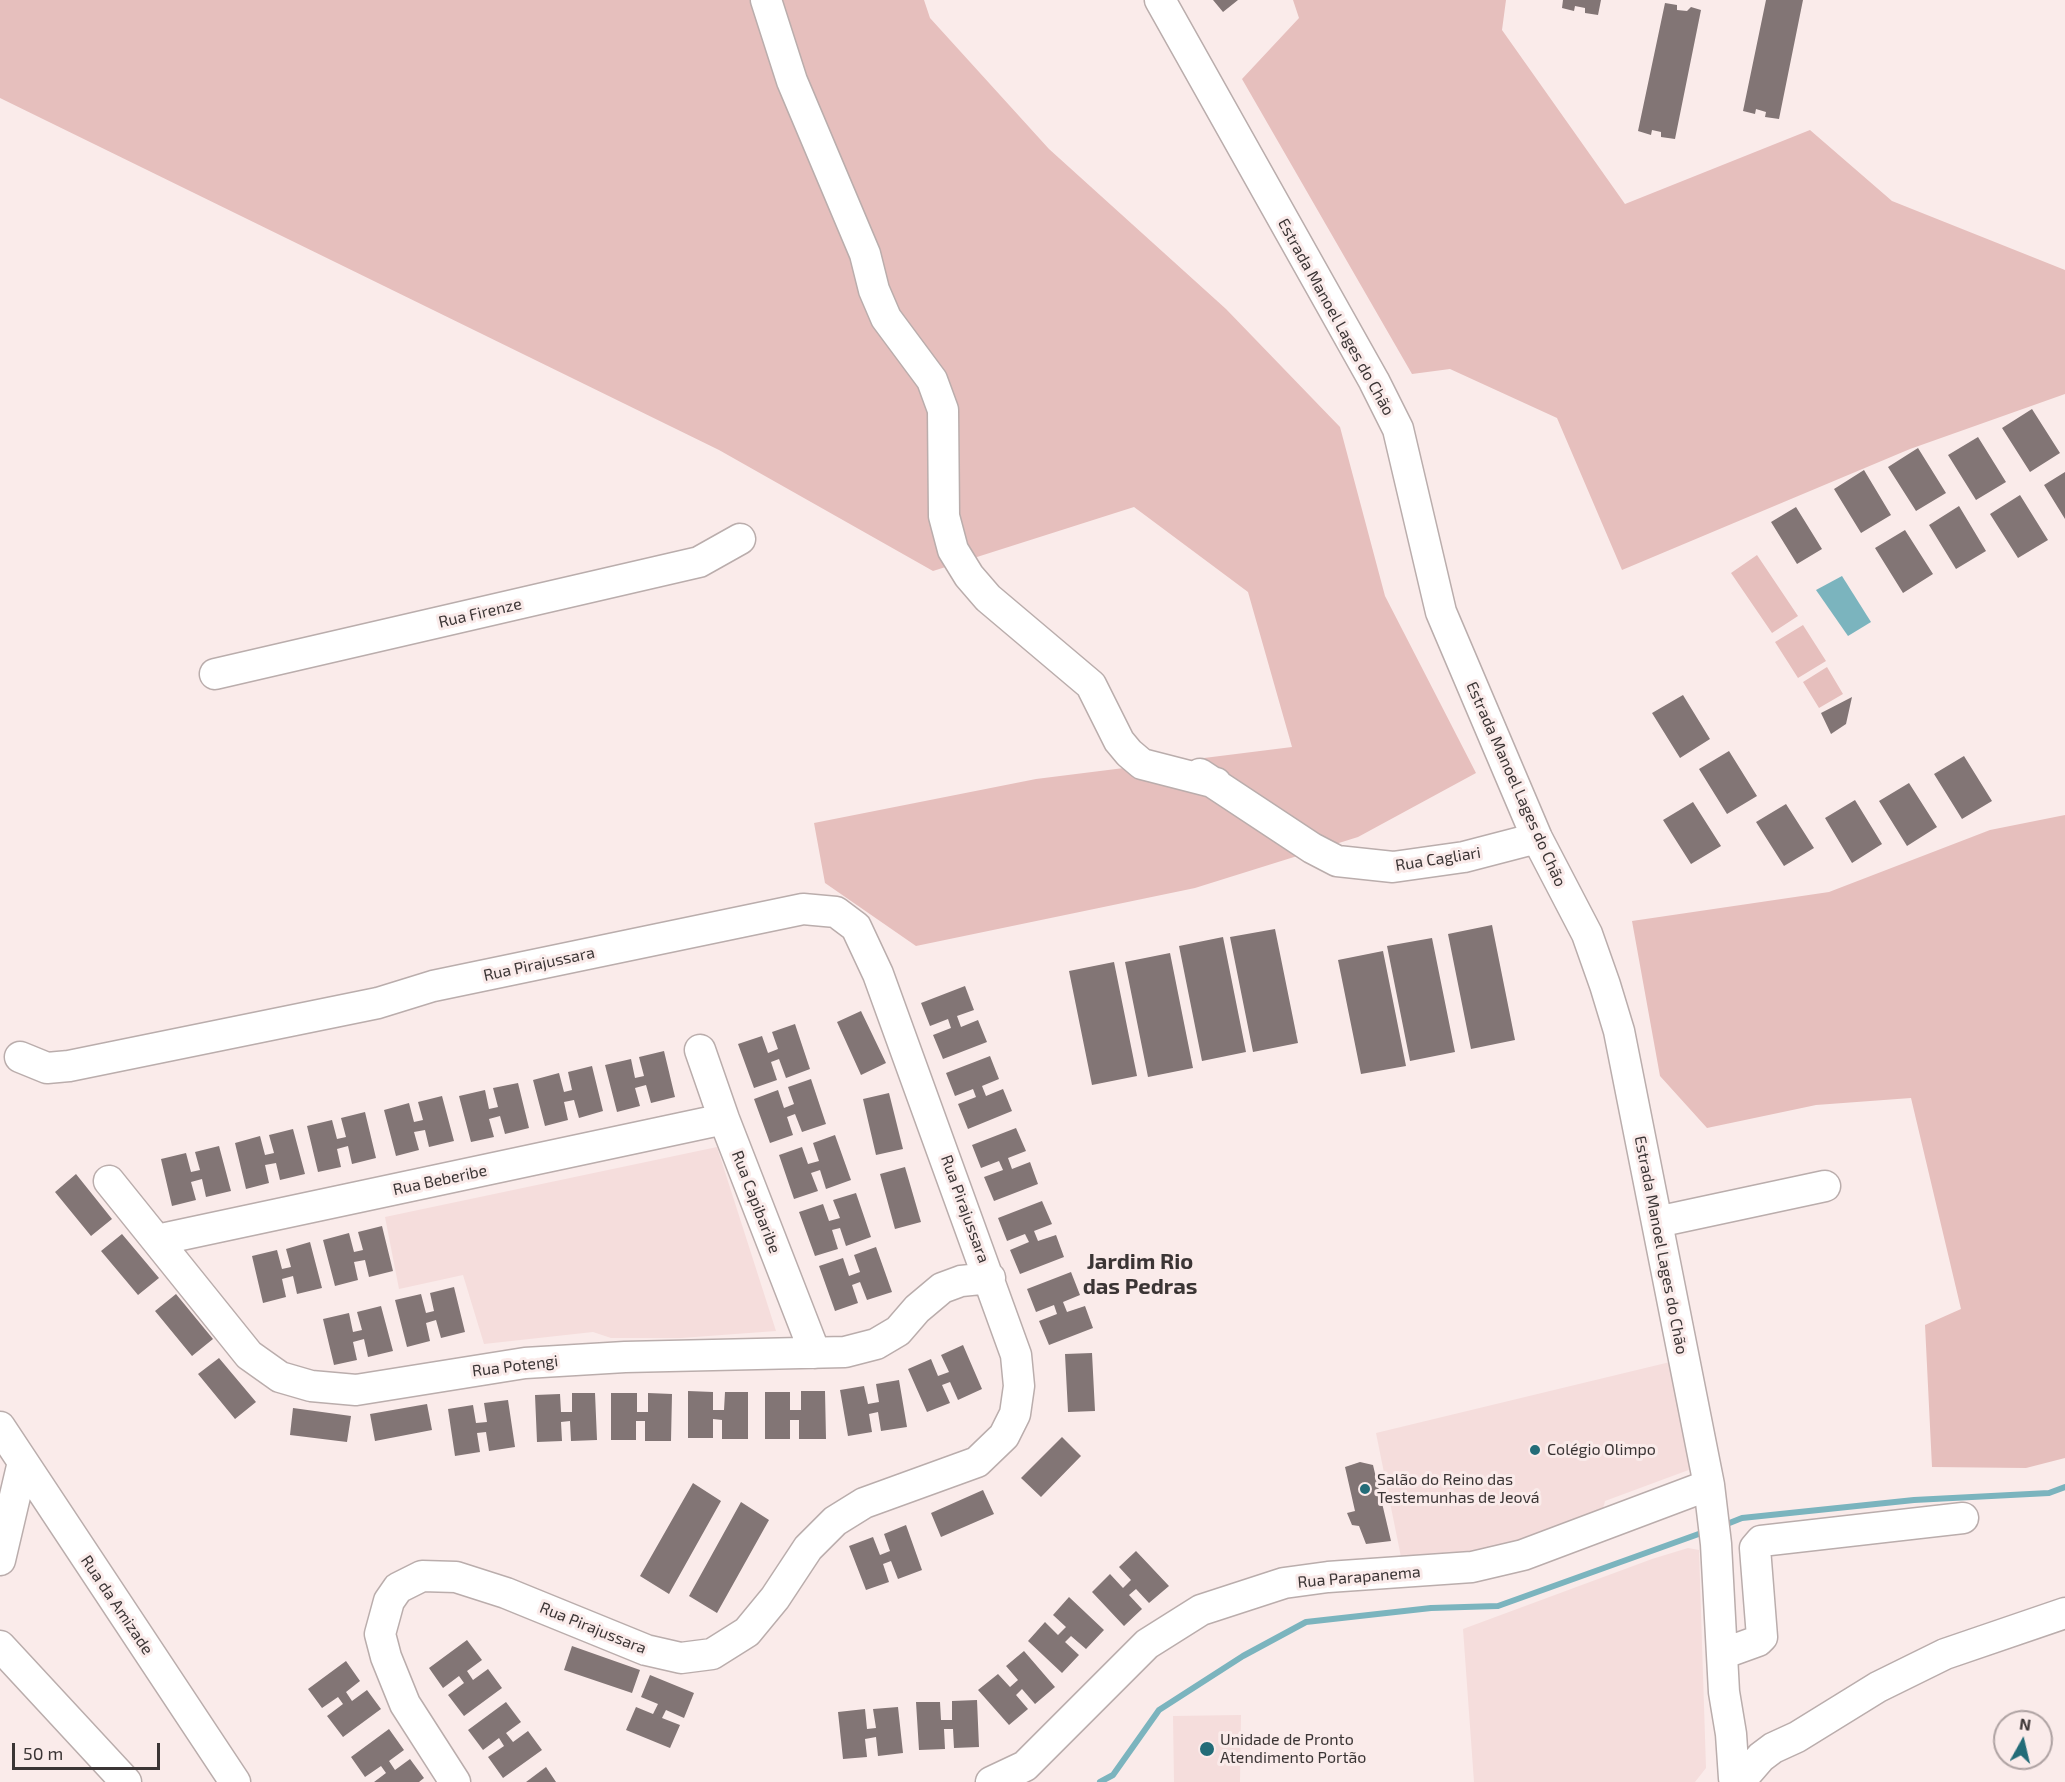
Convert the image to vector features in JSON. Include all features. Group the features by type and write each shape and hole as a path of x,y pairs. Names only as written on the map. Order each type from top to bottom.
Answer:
{"street":[{"path":"766,0 792,81 865,254 874,290 886,318 932,380 943,410 944,516 953,550 969,576 988,598 1091,685 1108,722"},
{"name":"Estrada Manoel Lages do Chão","path":"1160,0 1374,381 1398,429 1441,612 1537,838 1587,934 1605,985 1619,1031 1711,1497 1716,1544 1724,1692 1735,1781"},
{"name":"Rua Firenze","path":"215,674 699,562 740,539"},
{"name":"Rua Cagliari","path":"1108,722 1119,741 1142,764 1216,783"},
{"name":"Rua Cagliari","path":"1108,722 1216,783 1312,849 1337,861 1393,867 1436,861 1537,838"},
{"name":"Rua Pirajussara","path":"20,1057 47,1068 69,1066 378,1003 433,986 803,909 836,912 856,927 878,974 1016,1355 1019,1386 1015,1413 1004,1436 977,1462 864,1503 835,1521 808,1548 774,1598 747,1632 712,1654 681,1658 646,1650 506,1593 456,1577 422,1576 399,1588 389,1601 380,1634 386,1657 405,1704 455,1782"},
{"name":"Rua Capibaribe","path":"700,1050 724,1119 815,1353"},
{"name":"Rua Beberibe","path":"157,1240 724,1119"},
{"name":"Rua Potengi","path":"109,1180 249,1355 280,1377 311,1386 356,1390 536,1362 625,1357 845,1352 876,1344 898,1331 917,1309 942,1288 961,1281 990,1278"},
{"path":"1657,1222 1825,1186"},
{"name":"Rua da Amizade","path":"0,1426 236,1782"},
{"path":"0,1560 23,1462"},
{"name":"Rua Parapanema","path":"991,1782 1025,1766 1147,1644 1202,1610 1284,1583 1328,1576 1472,1567 1513,1557 1711,1497"},
{"path":"1722,1654 1758,1641 1762,1637 1755,1548 1761,1541 1963,1518"},
{"path":"1735,1781 1761,1757 1878,1687 1945,1654 2065,1614"},
{"path":"0,1646 126,1782"}],"shaded area":[{"path":"0,0 924,0 930,18 1049,149 1226,309 1340,427 1385,596 1476,773 1358,837 1195,888 916,946 825,883 814,823 1036,779 1292,747 1248,592 1134,507 933,571 719,450 0,98"},
{"path":"1293,0 1506,0 1502,30 1625,204 1810,130 1892,201 2065,270 2065,394 1910,449 1622,570 1557,418 1450,369 1412,374 1242,79 1299,18"},
{"path":"1757,555 1798,616 1772,633 1731,573"},
{"path":"1803,625 1826,661 1798,678 1775,642"},
{"path":"1827,667 1843,694 1819,708 1803,682"},
{"path":"2065,815 2065,1458 2026,1468 1932,1467 1925,1325 1961,1309 1911,1098 1816,1105 1707,1128 1660,1076 1632,921 1829,892 1990,830"},
{"path":"717,1147 776,1331 681,1338 611,1338 593,1332 484,1344 463,1275 399,1289 385,1217"},
{"name":"Colégio Olimpo","path":"1670,1362 1694,1468 1605,1501 1603,1509 1507,1552 1402,1562 1376,1433"},
{"path":"1688,1548 1699,1550 1706,1768 1695,1782 1474,1782 1463,1629 1652,1559"},
{"name":"Unidade de Pronto Atendimento Portão","path":"1241,1715 1240,1782 1174,1782 1173,1716"}],"water":[{"path":"1842,576 1871,622 1848,636 1816,590"}],"building":[{"path":"1213,0 1238,0 1223,12"},
{"path":"1563,0 1601,0 1598,15 1585,13 1585,8 1575,6 1574,11 1562,8"},
{"path":"1766,0 1803,0 1779,119 1765,117 1766,112 1756,109 1755,114 1743,111"},
{"path":"1665,3 1677,5 1677,10 1687,11 1691,7 1701,10 1675,139 1661,137 1661,132 1652,130 1651,135 1638,131"},
{"path":"2032,409 2060,453 2030,472 2002,428"},
{"path":"1978,437 2006,482 1976,500 1948,455"},
{"path":"1918,448 1946,493 1916,511 1888,467"},
{"path":"1864,470 1891,515 1861,533 1834,489"},
{"path":"2065,472 2065,519 2044,485"},
{"path":"2020,495 2048,540 2018,558 1990,514"},
{"path":"1959,506 1986,551 1956,569 1929,525"},
{"path":"1796,507 1822,549 1797,564 1771,522"},
{"path":"1905,530 1933,574 1903,593 1875,548"},
{"path":"1683,695 1710,739 1680,758 1652,713"},
{"path":"1852,697 1846,724 1831,734 1821,713"},
{"path":"1729,751 1757,796 1727,814 1699,769"},
{"path":"1964,756 1992,801 1962,819 1934,774"},
{"path":"1909,783 1937,827 1907,846 1879,801"},
{"path":"1855,800 1882,844 1852,863 1825,818"},
{"path":"1693,802 1721,846 1691,864 1663,820"},
{"path":"1786,804 1814,848 1784,866 1756,822"},
{"path":"1492,925 1515,1040 1471,1049 1448,934"},
{"path":"1275,929 1298,1043 1253,1052 1230,937"},
{"path":"1223,937 1246,1052 1202,1061 1179,946"},
{"path":"1432,938 1455,1052 1410,1061 1387,946"},
{"path":"1383,951 1406,1066 1361,1074 1338,960"},
{"path":"1170,953 1193,1068 1148,1077 1125,962"},
{"path":"1114,962 1137,1076 1092,1085 1069,971"},
{"path":"965,986 974,1010 957,1016 961,1027 978,1020 987,1042 943,1059 933,1035 951,1028 948,1019 930,1026 921,1003"},
{"path":"861,1011 886,1063 861,1075 837,1022"},
{"path":"795,1024 810,1069 786,1078 779,1059 771,1062 777,1080 754,1088 738,1044 762,1036 768,1053 778,1049 772,1032"},
{"path":"664,1051 675,1097 651,1103 646,1085 635,1088 640,1106 617,1112 605,1065 631,1059 635,1078 644,1076 639,1057"},
{"path":"990,1056 999,1079 982,1086 986,1096 1003,1089 1012,1111 968,1129 958,1104 976,1097 973,1089 955,1096 946,1073"},
{"path":"592,1066 603,1111 579,1118 574,1100 564,1102 568,1120 545,1126 533,1080 559,1073 564,1092 572,1090 568,1072"},
{"path":"811,1079 826,1124 802,1132 795,1114 787,1117 793,1135 770,1143 754,1099 778,1090 784,1108 794,1104 788,1087"},
{"path":"518,1083 529,1128 505,1134 500,1116 489,1119 494,1137 471,1142 459,1096 485,1090 489,1109 498,1107 493,1088"},
{"path":"889,1093 903,1149 876,1155 863,1099"},
{"path":"442,1096 454,1141 429,1147 425,1130 414,1132 419,1150 396,1156 384,1110 409,1103 414,1122 423,1120 418,1102"},
{"path":"365,1112 376,1158 352,1164 348,1146 337,1149 341,1167 318,1172 307,1126 332,1120 337,1139 346,1137 341,1118"},
{"path":"1016,1128 1026,1151 1008,1158 1012,1169 1030,1162 1038,1184 994,1201 984,1177 1003,1170 999,1161 981,1168 972,1145"},
{"path":"293,1129 305,1174 280,1180 276,1163 265,1165 269,1183 246,1189 235,1143 260,1136 265,1155 274,1153 269,1135"},
{"path":"835,1135 851,1180 826,1189 820,1170 811,1173 818,1191 794,1199 779,1155 802,1147 808,1164 819,1161 813,1143"},
{"path":"219,1146 231,1191 206,1197 202,1179 191,1182 196,1200 172,1206 161,1159 186,1153 191,1172 200,1170 195,1152"},
{"path":"905,1167 921,1222 895,1229 880,1174"},
{"path":"76,1174 112,1219 91,1236 55,1192"},
{"path":"856,1193 871,1237 846,1246 840,1228 832,1230 838,1249 815,1256 799,1212 823,1204 829,1221 840,1218 833,1200"},
{"path":"1042,1201 1052,1224 1034,1231 1038,1241 1056,1235 1064,1257 1020,1274 1010,1250 1029,1242 1025,1234 1007,1241 998,1218"},
{"path":"382,1226 393,1271 369,1277 365,1260 354,1262 358,1280 335,1286 323,1240 349,1233 354,1252 363,1250 358,1232"},
{"path":"122,1234 159,1278 138,1295 101,1251"},
{"path":"310,1242 322,1288 297,1294 293,1276 282,1279 286,1297 263,1303 252,1256 277,1250 282,1269 291,1267 286,1249"},
{"path":"876,1247 892,1292 867,1300 860,1282 852,1285 858,1303 835,1311 819,1266 843,1258 849,1276 860,1272 854,1255"},
{"path":"1071,1272 1080,1295 1063,1302 1067,1312 1085,1306 1093,1328 1049,1345 1039,1321 1057,1314 1054,1305 1036,1312 1027,1289"},
{"path":"454,1287 465,1332 441,1338 436,1320 426,1323 430,1341 407,1347 395,1300 421,1294 426,1313 434,1311 430,1293"},
{"path":"176,1294 213,1339 192,1356 155,1311"},
{"path":"381,1306 393,1351 368,1357 364,1339 353,1342 357,1360 334,1365 323,1319 349,1313 353,1332 362,1330 357,1312"},
{"path":"963,1345 982,1389 958,1400 950,1382 942,1385 950,1403 927,1412 908,1369 931,1359 938,1376 949,1372 941,1355"},
{"path":"1092,1353 1095,1411 1068,1412 1065,1354"},
{"path":"219,1358 256,1402 235,1419 198,1374"},
{"path":"899,1380 907,1427 881,1431 878,1412 869,1414 872,1432 848,1436 840,1390 864,1386 868,1404 879,1402 876,1384"},
{"path":"688,1391 713,1392 713,1410 724,1410 725,1392 748,1392 748,1439 722,1439 722,1420 713,1419 713,1438 688,1438"},
{"path":"801,1391 825,1391 826,1439 799,1439 799,1420 790,1420 790,1439 765,1439 765,1392 790,1392 790,1410 801,1410"},
{"path":"572,1393 595,1393 597,1440 571,1441 570,1421 561,1422 562,1441 537,1442 535,1395 560,1394 561,1412 572,1412"},
{"path":"611,1393 637,1393 637,1412 648,1412 648,1393 672,1394 671,1441 645,1441 645,1421 636,1421 636,1440 611,1440"},
{"path":"508,1400 515,1447 489,1451 486,1432 477,1433 480,1452 455,1456 448,1409 473,1405 476,1423 487,1422 484,1403"},
{"path":"427,1404 432,1430 375,1441 370,1414"},
{"path":"293,1408 351,1416 347,1442 290,1435"},
{"path":"1062,1437 1081,1456 1041,1497 1021,1478"},
{"name":"Salão do Reino das Testemunhas de Jeová","path":"1360,1462 1373,1465 1391,1541 1366,1544 1359,1526 1352,1525 1347,1513 1355,1511 1345,1467"},
{"path":"693,1483 721,1501 669,1594 640,1576"},
{"path":"983,1490 994,1514 941,1537 931,1513"},
{"path":"741,1502 769,1520 717,1613 689,1596"},
{"path":"906,1525 922,1570 898,1579 891,1561 883,1564 889,1582 866,1590 849,1546 873,1537 880,1555 890,1551 884,1534"},
{"path":"1136,1551 1169,1586 1149,1603 1136,1589 1129,1595 1142,1609 1124,1626 1092,1592 1110,1574 1123,1588 1131,1580 1119,1567"},
{"path":"1069,1597 1104,1630 1086,1649 1071,1636 1065,1642 1079,1655 1062,1673 1028,1641 1045,1622 1058,1635 1066,1627 1053,1615"},
{"path":"467,1640 482,1660 467,1671 473,1680 488,1669 502,1688 464,1716 448,1695 464,1683 459,1676 443,1688 429,1668"},
{"path":"572,1646 640,1670 632,1693 564,1670"},
{"path":"1024,1651 1055,1687 1035,1704 1022,1689 1016,1695 1028,1709 1009,1725 978,1690 998,1674 1010,1687 1018,1680 1006,1666"},
{"path":"346,1661 360,1681 346,1692 352,1701 367,1690 381,1709 343,1737 327,1716 343,1704 338,1697 322,1708 308,1689"},
{"path":"650,1675 694,1693 684,1718 666,1710 662,1718 680,1725 670,1748 626,1730 636,1707 653,1714 658,1704 641,1697"},
{"path":"977,1700 979,1747 954,1748 953,1729 944,1729 945,1749 919,1750 916,1702 940,1702 941,1720 952,1720 952,1701"},
{"path":"506,1702 521,1722 506,1733 513,1742 528,1731 542,1750 503,1778 488,1757 504,1746 499,1738 483,1750 468,1730"},
{"path":"898,1707 903,1753 878,1756 876,1737 865,1739 867,1757 843,1759 838,1712 865,1709 867,1729 876,1728 873,1709"},
{"path":"389,1729 404,1750 389,1761 395,1770 410,1759 424,1778 419,1782 374,1782 386,1773 381,1766 365,1777 351,1757"},
{"path":"546,1767 556,1782 526,1782"}],"waterway":[{"path":"1722,1526 1742,1518 1914,1500 2049,1493 2065,1487"},
{"path":"1100,1782 1113,1775 1159,1710 1243,1656 1306,1622 1431,1608 1498,1606 1707,1531"}],"place":[{"name":"Colégio Olimpo","path":"1535,1450"},
{"name":"Salão do Reino das Testemunhas de Jeová","path":"1365,1489"},
{"name":"Unidade de Pronto Atendimento Portão","path":"1207,1749"}],"district":[{"name":"Jardim Rio das Pedras","path":"1140,1274"}]}
